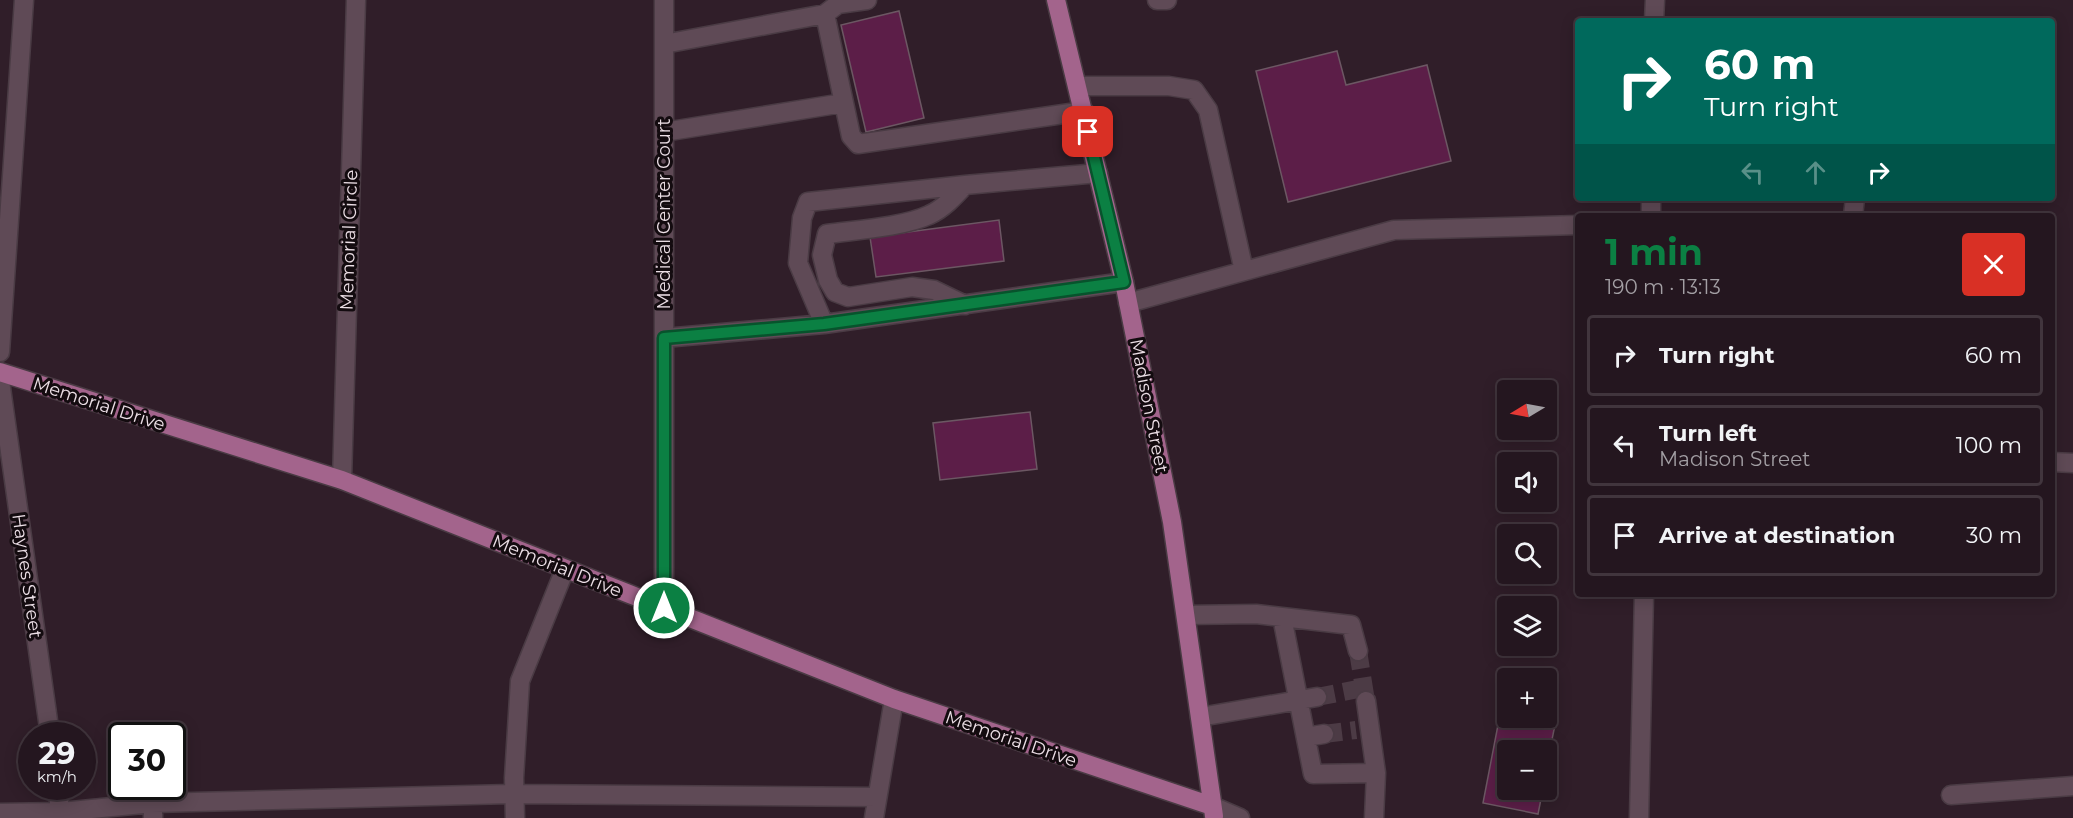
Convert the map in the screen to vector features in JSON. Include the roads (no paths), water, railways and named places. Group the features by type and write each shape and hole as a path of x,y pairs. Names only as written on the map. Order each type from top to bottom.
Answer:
{"main road":[{"name":"Madison Street","path":"1060,1 1077,86 1124,282 1172,522 1213,812"},
{"name":"Memorial Drive","path":"0,372 342,480 894,699 1213,812"}],"street":[{"path":"0,352 24,0"},
{"name":"Memorial Circle","path":"342,480 356,0"},
{"name":"Medical Center Court","path":"664,0 664,608"},
{"path":"664,44 825,15 838,4 867,0"},
{"path":"1654,18 1655,0"},
{"path":"825,15 851,136 858,144 1083,111"},
{"path":"1077,86 1169,86 1194,90 1208,110 1244,271"},
{"path":"664,132 843,103"},
{"path":"824,324 798,263 802,218 807,202 1098,173"},
{"path":"965,185 951,200 929,215 891,225 827,234 822,255 828,280 835,292 848,297 912,287 934,290 965,305"},
{"path":"1128,303 1394,230 1575,225"},
{"path":"664,338 824,324 1124,282"},
{"name":"Haynes Street","path":"0,381 48,722"},
{"path":"2055,462 2073,463"},
{"path":"516,818 514,794 519,681 565,569"},
{"path":"1639,818 1644,597"},
{"path":"1186,615 1256,614 1352,625 1358,651"},
{"path":"1282,617 1308,699 1315,736 1313,774 1376,773"},
{"path":"874,818 894,699"},
{"path":"1200,717 1308,699"},
{"path":"1366,701 1363,729 1376,773 1374,818"},
{"path":"1951,795 2073,786"},
{"path":"0,813 61,815 514,794 877,797"},
{"path":"59,800 61,815"},
{"path":"1213,812 1240,818"}],"tunnel":[{"path":"1358,651 1366,701"},
{"path":"1317,697 1363,688"},
{"path":"1324,734 1356,730"}]}
